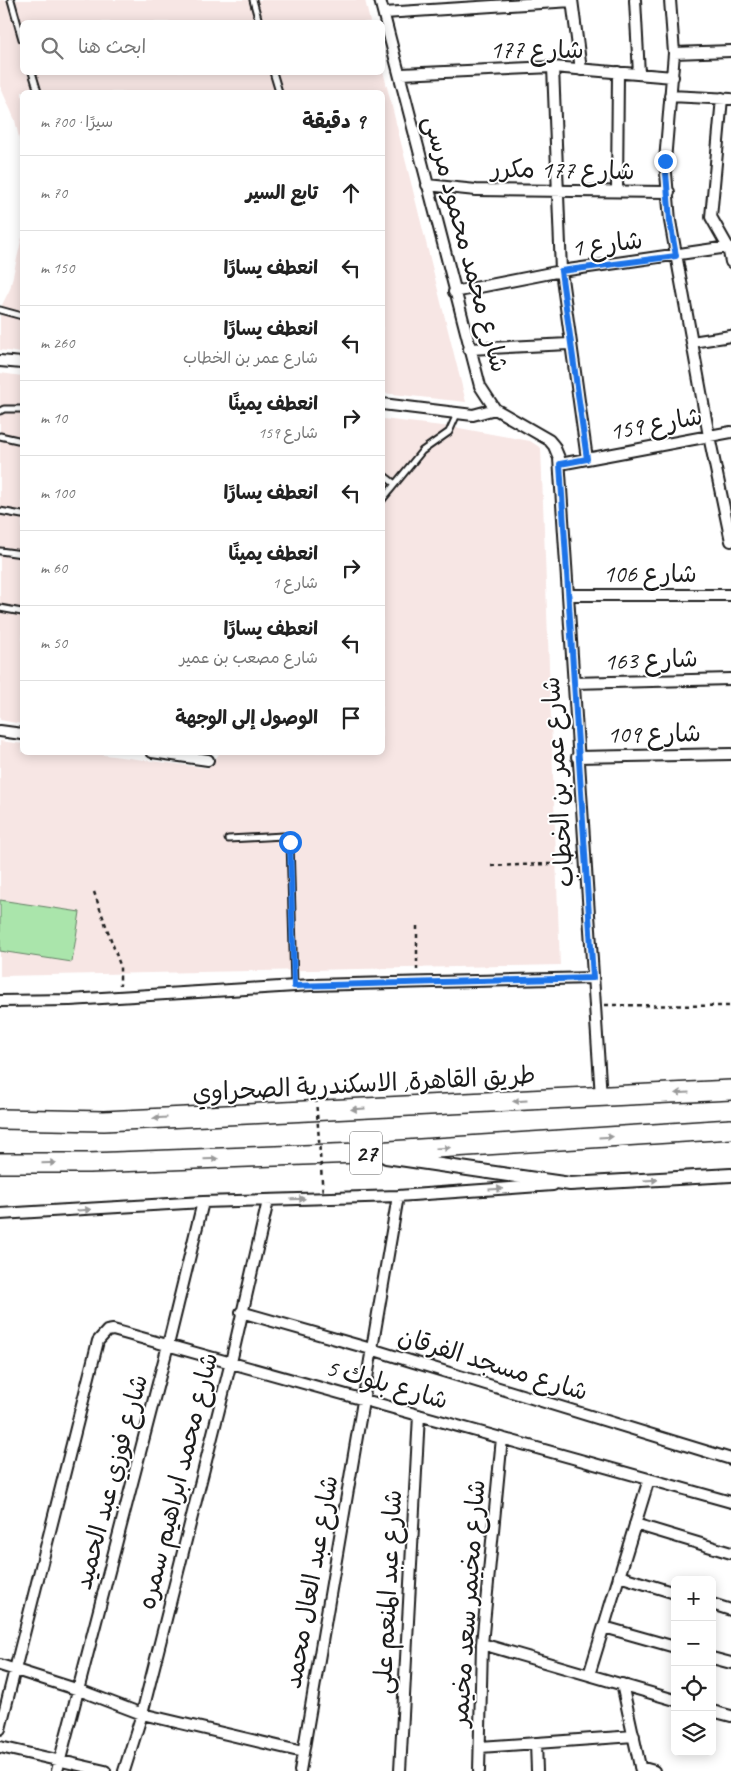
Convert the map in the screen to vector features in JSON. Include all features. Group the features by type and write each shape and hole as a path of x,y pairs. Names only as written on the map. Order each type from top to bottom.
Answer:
{"highway":[{"name":"طريق القاهرة, الاسكندرية الصحراوي","path":"0,1119 104,1121 601,1098 731,1090"},
{"name":"27","path":"0,1163 89,1163 359,1153 731,1129"}],"street":[{"name":"شارع محمد محمود مرسى","path":"380,0 401,74 454,292 480,386 495,409 549,440 554,446 560,464"},
{"path":"384,13 457,4 572,0 582,70"},
{"path":"635,0 640,74"},
{"path":"670,0 674,53 665,161 670,221 709,436 731,541"},
{"path":"674,53 731,51"},
{"path":"552,67 561,271 587,459"},
{"name":"شارع 177","path":"401,74 552,67 673,77"},
{"path":"617,192 618,72"},
{"path":"670,96 726,99 711,217 728,247 731,262"},
{"name":"شارع 177 مكرر","path":"427,185 476,190 668,192"},
{"name":"شارع 1","path":"454,292 561,271 676,256 728,247"},
{"path":"692,342 731,336"},
{"path":"469,349 570,344"},
{"path":"0,360 20,363"},
{"path":"385,404 457,414 480,414 495,409"},
{"name":"شارع 159","path":"560,464 731,432"},
{"name":"شارع عمر بن الخطاب","path":"560,464 569,595 572,683 601,1098"},
{"name":"شارع 106","path":"569,595 731,595"},
{"name":"شارع 163","path":"572,683 731,679"},
{"path":"0,731 20,734"},
{"name":"شارع 109","path":"578,757 731,754"},
{"path":"173,755 208,760"},
{"path":"0,1001 120,997 294,986 593,978"},
{"path":"359,1153 570,1184"},
{"path":"0,1214 203,1202 398,1196 731,1175"},
{"name":"شارع عبد العال محمد","path":"300,1771 398,1196"},
{"name":"شارع محمد ابراهيم سمره","path":"124,1771 142,1714 231,1362 268,1201"},
{"name":"شارع فوزي عبد الحميد","path":"57,1771 168,1345 203,1202"},
{"name":"شارع مسجد الفرقان","path":"241,1312 371,1349 731,1459"},
{"name":"شارع بلوك 5","path":"15,1670 98,1341 107,1331 113,1330 231,1362 731,1502"},
{"name":"شارع عبد المنعم على","path":"400,1771 419,1415"},
{"name":"شارع مخيمر سعد مخيمر","path":"479,1771 482,1644 502,1438"},
{"path":"590,1675 649,1479"},
{"path":"635,1524 731,1553"},
{"path":"619,1576 671,1592"},
{"path":"716,1605 731,1610"},
{"path":"604,1627 671,1646"},
{"path":"482,1644 671,1699"},
{"path":"716,1659 731,1663"},
{"path":"0,1666 79,1690 142,1714 303,1752"},
{"path":"0,1729 15,1670"},
{"path":"622,1684 641,1769 654,1771"},
{"path":"716,1712 731,1716"},
{"path":"480,1747 634,1736"},
{"path":"536,1743 536,1771"},
{"path":"0,1747 105,1771"}],"lane":[{"path":"11,0 20,32"},
{"path":"253,0 258,20"},
{"path":"33,75 37,90"},
{"path":"274,75 278,90"},
{"path":"0,310 20,315"},
{"path":"0,411 4,408 20,409"},
{"path":"385,497 422,451 449,432 457,414"},
{"path":"0,436 20,441"},
{"path":"385,476 396,484"},
{"path":"0,511 20,515"},
{"path":"0,551 20,554"},
{"path":"0,608 20,612"},
{"path":"228,839 283,836 290,842 294,986"}],"path":[{"path":"491,866 585,862"},
{"path":"94,892 120,965 120,997"},
{"path":"417,926 417,982"},
{"path":"594,1005 731,1006"},
{"path":"316,1099 323,1195"}],"shaded area":[{"path":"0,0 365,0 370,20 20,20 20,75 384,75 466,402 385,393 385,90 20,90 20,142 15,120 0,86"},
{"path":"20,246 20,353 0,350 0,309 10,289"},
{"path":"0,373 20,376 20,724 0,720"},
{"path":"385,419 459,428 530,441 541,448 560,965 0,976 0,741 20,744 20,755 105,755 208,768 218,755 385,755"}],"green space":[{"path":"0,900 80,912 72,962 0,951"}],"route":[{"path":"290,842 294,986 593,978 572,683 569,595 560,464 587,459 561,271 676,256 670,221 665,161"}]}
